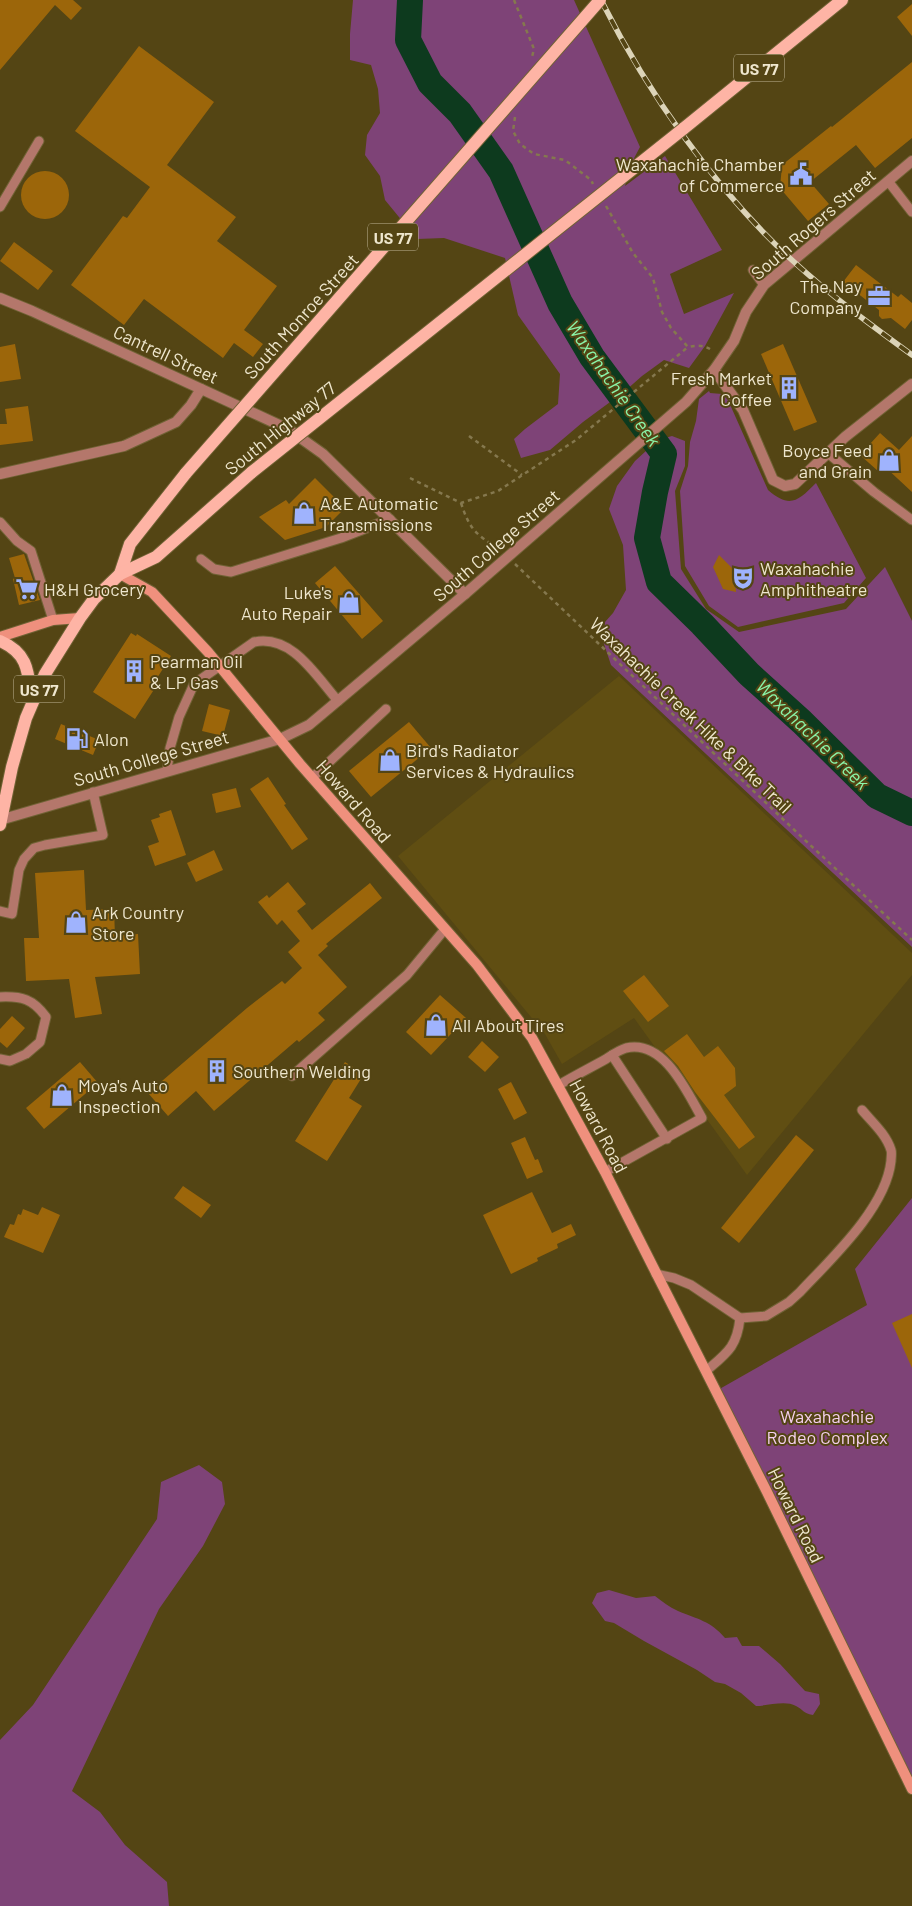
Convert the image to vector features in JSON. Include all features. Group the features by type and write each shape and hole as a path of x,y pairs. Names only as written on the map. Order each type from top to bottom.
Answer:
{"main road":[{"name":"South Monroe Street","path":"120,574 130,544 186,473 600,0"},
{"name":"South Highway 77","path":"0,822 18,742 32,703 45,674 94,599 120,574 156,557 252,472 683,129 838,3"},
{"name":"Howard Road","path":"120,574 152,592 219,665 312,778 476,965 532,1038 605,1172 706,1371 912,1790"},
{"path":"0,637 53,620 80,618"},
{"path":"0,641 12,646 25,661 32,703"}],"street":[{"name":"South Rogers Street","path":"714,370 734,341 746,312 764,285 912,161"},
{"name":"Cantrell Street","path":"3,302 32,311 288,429 323,454 465,594"},
{"name":"South College Street","path":"0,822 93,792 280,739 308,725 465,594 686,402 714,370"},
{"path":"714,370 743,410 773,480 785,486 795,484 845,438 912,384"},
{"path":"0,474 124,446 176,422 191,405 201,389"}],"lane":[{"path":"0,207 39,141"},
{"path":"888,181 912,212"},
{"path":"753,270 764,285"},
{"path":"828,453 874,492 912,520"},
{"path":"201,558 214,569 231,572 341,538 390,519"},
{"path":"0,522 17,541 31,551 53,620"},
{"path":"167,771 170,748 179,716 194,684 254,642 271,641 285,646 298,656 338,701"},
{"path":"312,778 386,709"},
{"path":"0,911 12,914 19,870 24,859 34,848 45,844 103,835 93,792"},
{"path":"292,1076 407,975 445,929"},
{"path":"0,997 17,996 24,999 37,1005 46,1017 40,1042 26,1054 10,1061 0,1059"},
{"path":"559,1085 624,1048 639,1046 649,1049 661,1058 676,1074 702,1118 605,1172"},
{"path":"612,1055 667,1139"},
{"path":"656,1274 674,1278 691,1285 740,1318 766,1316 789,1302 862,1223 880,1196 890,1169 892,1151 881,1132 862,1110"},
{"path":"706,1371 732,1347 738,1334 740,1318"}],"path":[{"path":"410,478 461,503 498,491 576,440 688,347"},
{"path":"469,436 522,475"},
{"name":"Waxahachie Creek Hike & Bike Trail","path":"461,503 468,524 477,533 507,557 912,940"}],"shaded area":[{"path":"619,676 912,953 912,975 747,1175 634,1018 562,1064 545,1034 398,856"}],"green space":[{"path":"353,0 574,0 640,147 632,162 625,186 665,156 722,250 670,274 684,314 734,293 705,346 689,368 664,360 583,422 550,450 521,458 514,439 558,404 560,374 518,315 505,258 444,238 417,239 385,200 380,176 365,155 367,135 380,113 378,89 371,65 350,60"},
{"path":"709,391 710,393 722,394 728,400 768,490 788,501 799,498 816,483 866,578 844,603 738,627 709,606 685,566 680,491 688,466 690,442 696,421 699,399"},
{"path":"672,436 685,441 685,466 675,491 681,569 706,609 739,632 846,609 885,567 912,621 912,947 611,665 603,641 605,622 613,613 626,590 623,545 609,509 617,486 635,461 658,440"},
{"name":"Waxahachie Rodeo Complex","path":"912,1198 912,1789 716,1391 867,1305 855,1269"},
{"path":"199,1465 222,1482 225,1504 203,1546 159,1609 72,1791 100,1812 125,1845 167,1882 169,1906 0,1906 0,1740 33,1705 157,1519 161,1482"},
{"path":"609,1590 636,1598 655,1596 675,1609 709,1624 725,1638 737,1637 742,1646 759,1646 780,1664 805,1691 819,1694 820,1704 813,1715 787,1703 756,1706 741,1693 725,1684 715,1682 614,1623 605,1621 592,1603 597,1593"}],"building":[{"path":"0,0 73,0 82,8 71,20 55,5 0,70"},
{"path":"912,4 912,36 897,17"},
{"path":"139,46 214,102 167,165 236,217 217,241 277,286 244,330 263,344 253,357 234,343 223,358 144,299 124,325 71,285 123,216 127,218 150,187 75,131"},
{"path":"912,62 912,138 875,168 856,145 810,182 829,204 808,221 780,188 782,165"},
{"path":"40,171 50,171 62,178 69,190 69,200 62,212 50,219 40,219 32,215 25,208 21,200 21,190 25,182 32,175"},
{"path":"14,242 53,271 38,290 0,261"},
{"name":"The Nay Company","path":"856,265 898,297 901,294 912,303 912,320 905,329 891,318 882,319 879,316 879,310 843,282"},
{"path":"15,344 21,379 0,382 0,347"},
{"name":"Fresh Market Coffee","path":"783,344 817,422 794,431 761,354"},
{"path":"28,406 33,441 0,445 0,424 7,424 5,409"},
{"name":"Boyce Feed and Grain","path":"880,433 899,450 912,436 912,492 883,465 878,471 860,455"},
{"name":"A&E Automatic Transmissions","path":"315,478 345,508 326,527 285,540 259,517 286,500 289,504"},
{"name":"H&H Grocery","path":"24,554 40,600 19,605 13,579 15,578 9,558"},
{"path":"719,555 733,569 736,592 723,589 713,567"},
{"name":"Luke's Auto Repair","path":"335,566 383,621 362,639 315,583"},
{"name":"Pearman Oil & LP Gas","path":"131,633 136,636 137,634 171,656 152,686 155,688 135,719 93,692"},
{"path":"209,704 230,710 223,736 202,731"},
{"name":"Bird's Radiator Services & Hydraulics","path":"409,722 431,748 371,797 349,771"},
{"name":"Alon","path":"61,724 99,740 93,755 55,739"},
{"path":"268,777 286,804 284,805 308,839 292,850 250,789"},
{"path":"236,788 241,807 216,813 212,794"},
{"path":"171,810 186,855 155,866 148,846 159,842 151,820 160,817 159,814"},
{"path":"214,850 223,870 196,882 187,863"},
{"name":"Ark Country Store","path":"84,870 86,910 114,909 115,936 138,934 140,974 95,977 102,1014 75,1018 69,979 26,981 24,938 39,938 35,873"},
{"path":"288,882 306,904 297,911 312,930 370,883 382,898 326,944 328,946 318,955 347,987 318,1013 325,1020 299,1042 297,1040 214,1111 196,1091 168,1116 148,1093 247,1008 282,981 285,984 302,968 288,952 300,941 282,920 277,925 258,902 267,895 269,898"},
{"path":"644,975 669,1006 648,1022 623,991"},
{"name":"All About Tires","path":"440,995 466,1018 431,1055 406,1032"},
{"path":"12,1016 25,1028 7,1048 0,1042 0,1029"},
{"path":"687,1034 704,1057 718,1046 735,1068 736,1086 724,1095 755,1137 739,1149 695,1092 678,1066 664,1051"},
{"path":"482,1041 499,1057 485,1072 468,1057"},
{"name":"Moya's Auto Inspection","path":"80,1062 98,1083 44,1129 26,1108"},
{"path":"345,1062 364,1074 349,1098 362,1106 327,1161 295,1141"},
{"path":"511,1082 527,1113 514,1120 498,1089"},
{"path":"796,1135 814,1150 739,1243 721,1228"},
{"path":"525,1137 535,1160 538,1159 543,1172 527,1179 511,1143"},
{"path":"183,1186 211,1205 201,1218 174,1198"},
{"path":"532,1192 552,1233 571,1224 576,1235 557,1244 558,1248 537,1258 538,1261 511,1274 483,1215"},
{"path":"42,1207 60,1215 43,1253 4,1237 10,1224 14,1225 18,1214 21,1215 23,1209 38,1215"},
{"path":"912,1314 912,1368 892,1323"}],"waterway":[{"name":"Waxahachie Creek","path":"410,0 408,40 430,83 460,113 501,171 560,303 592,357 664,454 647,538 659,582 749,674 802,722 877,796 912,813"}],"railway":[{"path":"601,0 619,35 662,105 737,204 807,274 851,310 912,355"}],"place":[{"name":"Waxahachie Chamber of Commerce","path":"801,174"},
{"name":"The Nay Company","path":"879,296"},
{"name":"Fresh Market Coffee","path":"789,388"},
{"name":"Boyce Feed and Grain","path":"889,460"},
{"name":"A&E Automatic Transmissions","path":"304,513"},
{"name":"Waxahachie Amphitheatre","path":"743,578"},
{"name":"H&H Grocery","path":"27,589"},
{"name":"Luke's Auto Repair","path":"349,602"},
{"name":"Pearman Oil & LP Gas","path":"134,671"},
{"name":"Alon","path":"77,739"},
{"name":"Bird's Radiator Services & Hydraulics","path":"390,760"},
{"name":"Ark Country Store","path":"76,922"},
{"name":"All About Tires","path":"436,1025"},
{"name":"Southern Welding","path":"217,1071"},
{"name":"Moya's Auto Inspection","path":"62,1095"}]}
